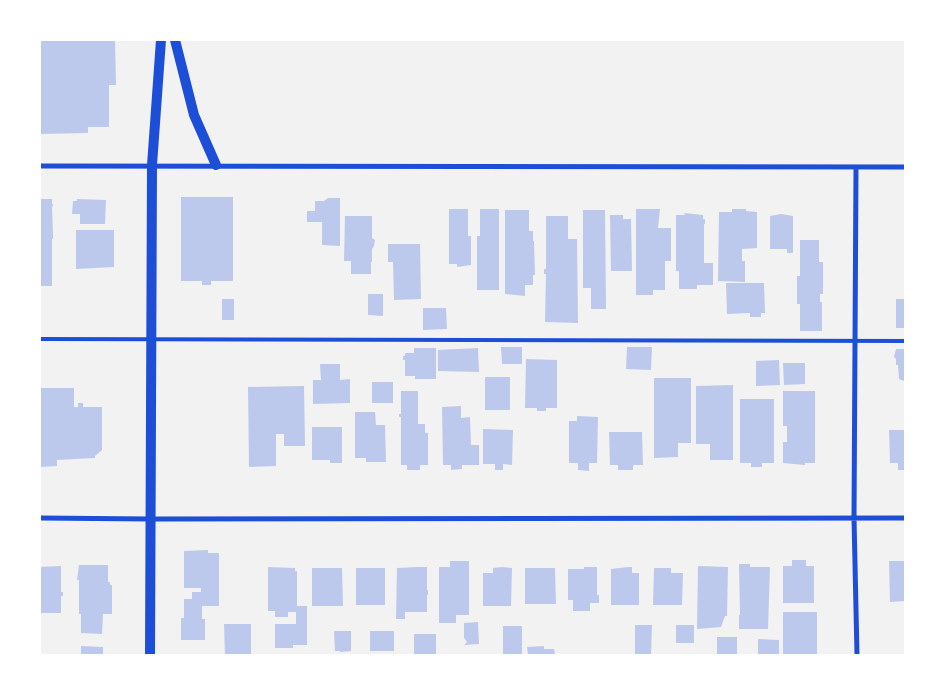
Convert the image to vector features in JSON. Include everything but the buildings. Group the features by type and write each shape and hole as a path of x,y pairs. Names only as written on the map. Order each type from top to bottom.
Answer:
{"main road":[{"path":"150,655 152,165 162,40"},
{"path":"175,40 194,115 216,165"}],"street":[{"path":"40,166 905,167"},
{"path":"856,168 854,518 857,655"},
{"path":"40,518 905,518"}],"lane":[{"path":"40,339 905,340"}]}
